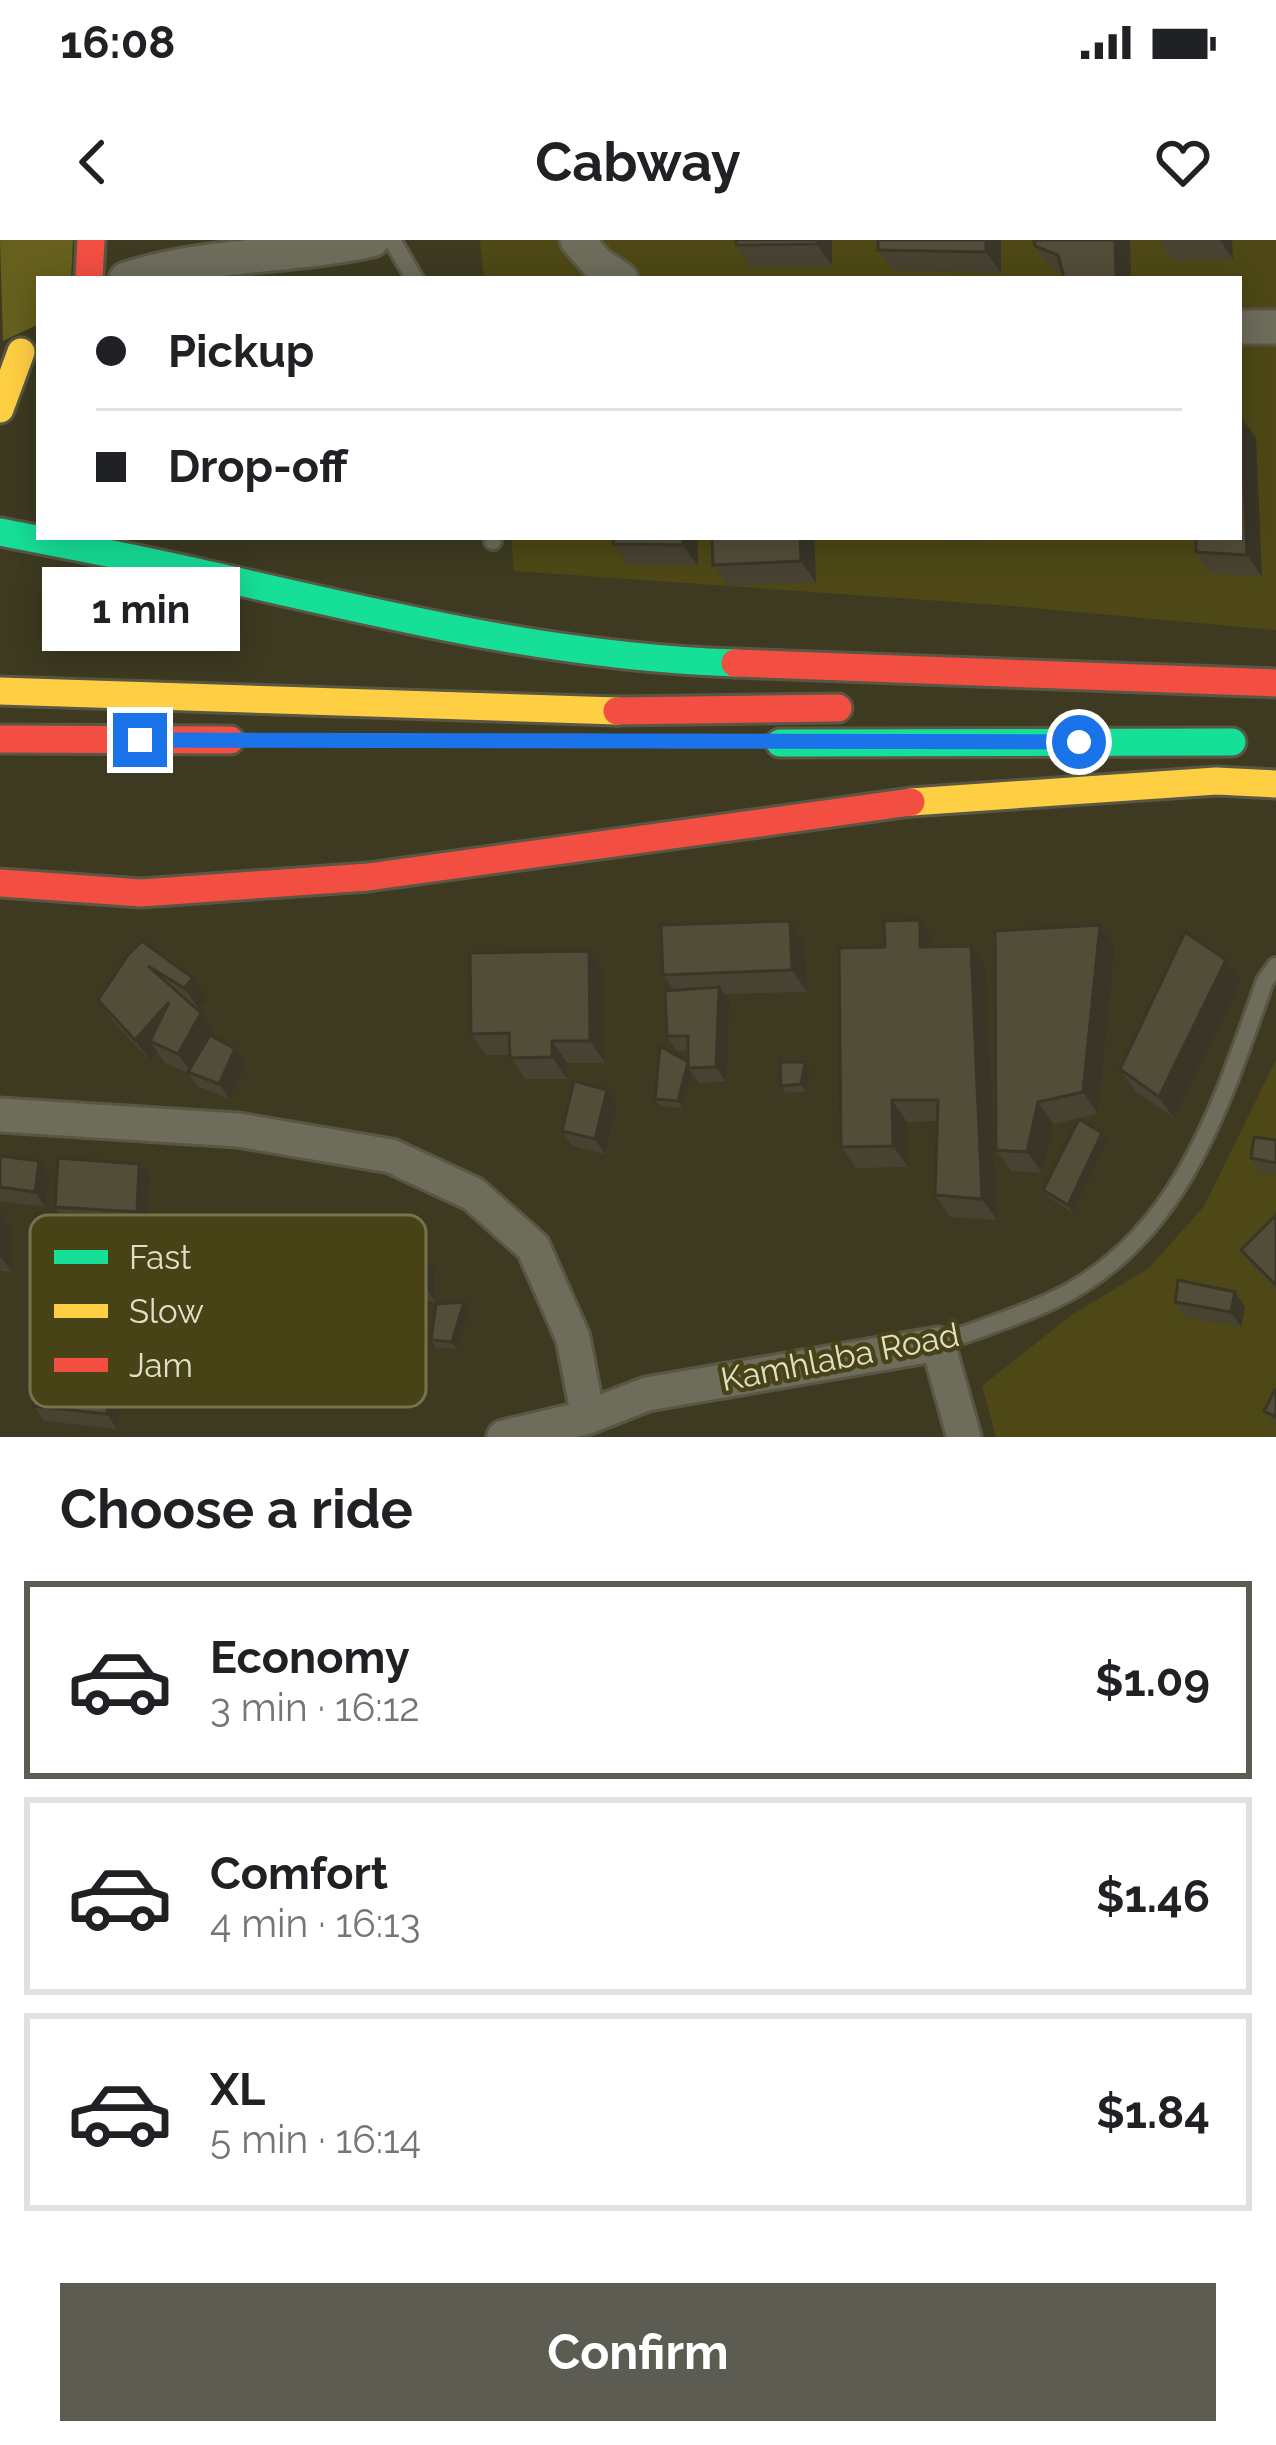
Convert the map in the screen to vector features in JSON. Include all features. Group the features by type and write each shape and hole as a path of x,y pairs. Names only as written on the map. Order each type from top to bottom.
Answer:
{"main road":[{"path":"89,276 91,240"},
{"path":"0,409 20,351"},
{"path":"0,532 36,539"},
{"path":"40,540 426,626 644,660 1276,683"},
{"path":"0,691 583,711 866,708"},
{"path":"1150,706 1276,709"},
{"path":"0,739 258,741"},
{"path":"759,743 1264,741"},
{"path":"0,883 141,893 368,877 897,803 1216,782 1276,784"}],"street":[{"path":"217,240 262,252"},
{"path":"135,276 262,252 338,248 372,240"},
{"path":"577,240 616,276"},
{"path":"1242,327 1276,327"},
{"path":"0,1115 238,1130 391,1156 473,1194 533,1247 573,1338 588,1417"},
{"path":"938,1344 964,1437"},
{"name":"Kamhlaba Road","path":"504,1437 588,1417 647,1394 938,1344"}],"lane":[{"path":"392,240 413,276"},
{"name":"Kamhlaba Road","path":"938,1344 1054,1300 1124,1253 1179,1190 1220,1106 1265,981 1276,966"}],"shaded area":[{"path":"0,240 73,240 71,276 36,276 36,325 3,341"},
{"path":"480,240 1276,240 1276,630 514,571 511,540 1242,540 1242,276 484,276"},
{"path":"1276,1060 1276,1437 996,1437 982,1386 1070,1316 1149,1268 1204,1206"}],"building":[{"path":"736,240 817,240 817,244 736,245"},
{"path":"878,240 986,240 986,252 878,250"},
{"path":"1034,240 1115,240 1116,276 1063,276 1058,255 1035,246"},
{"path":"1242,440 1247,555 1196,552 1196,540 1242,540"},
{"path":"614,540 683,540 683,545 613,544"},
{"path":"712,540 800,540 801,561 713,565"},
{"path":"920,920 920,947 971,946 982,1199 935,1195 938,1100 892,1100 893,1146 841,1147 839,948 885,947 884,921"},
{"path":"790,921 792,970 663,975 661,925"},
{"path":"1100,925 1083,1092 1038,1102 1027,1152 996,1150 995,931"},
{"path":"1185,932 1226,960 1159,1097 1120,1069"},
{"path":"142,941 193,978 184,988 148,966 201,1013 178,1054 150,1041 169,1002 135,1040 98,1000"},
{"path":"589,951 590,1041 552,1041 552,1057 510,1058 509,1033 471,1034 470,953"},
{"path":"719,987 716,1067 688,1068 688,1036 667,1036 665,991"},
{"path":"210,1035 235,1049 219,1084 188,1072"},
{"path":"660,1046 688,1062 678,1101 655,1099"},
{"path":"780,1062 805,1062 801,1084 781,1086"},
{"path":"574,1081 607,1090 595,1139 562,1131"},
{"path":"1079,1119 1102,1133 1068,1205 1043,1190"},
{"path":"1254,1137 1276,1140 1276,1163 1251,1158"},
{"path":"0,1156 39,1161 35,1192 0,1187"},
{"path":"58,1158 139,1164 137,1212 55,1207"},
{"path":"1276,1215 1276,1285 1241,1250"},
{"path":"1178,1280 1235,1292 1231,1312 1175,1302"},
{"path":"464,1302 452,1342 431,1340 436,1304"},
{"path":"1276,1388 1276,1417 1264,1411"},
{"path":"42,1407 108,1407 107,1414"}],"traffic: fast":[{"path":"0,532 36,539"},
{"path":"41,540 464,631 598,652 735,663"},
{"path":"780,743 1232,742"}],"traffic: slow":[{"path":"0,409 21,352"},
{"path":"0,691 617,711"},
{"path":"911,802 1216,781 1276,784"}],"traffic: jam":[{"path":"89,276 91,240"},
{"path":"735,663 1276,683"},
{"path":"617,711 838,708"},
{"path":"0,739 230,740"},
{"path":"0,883 141,893 368,877 911,802"}],"route":[{"path":"140,740 1079,742"}]}
